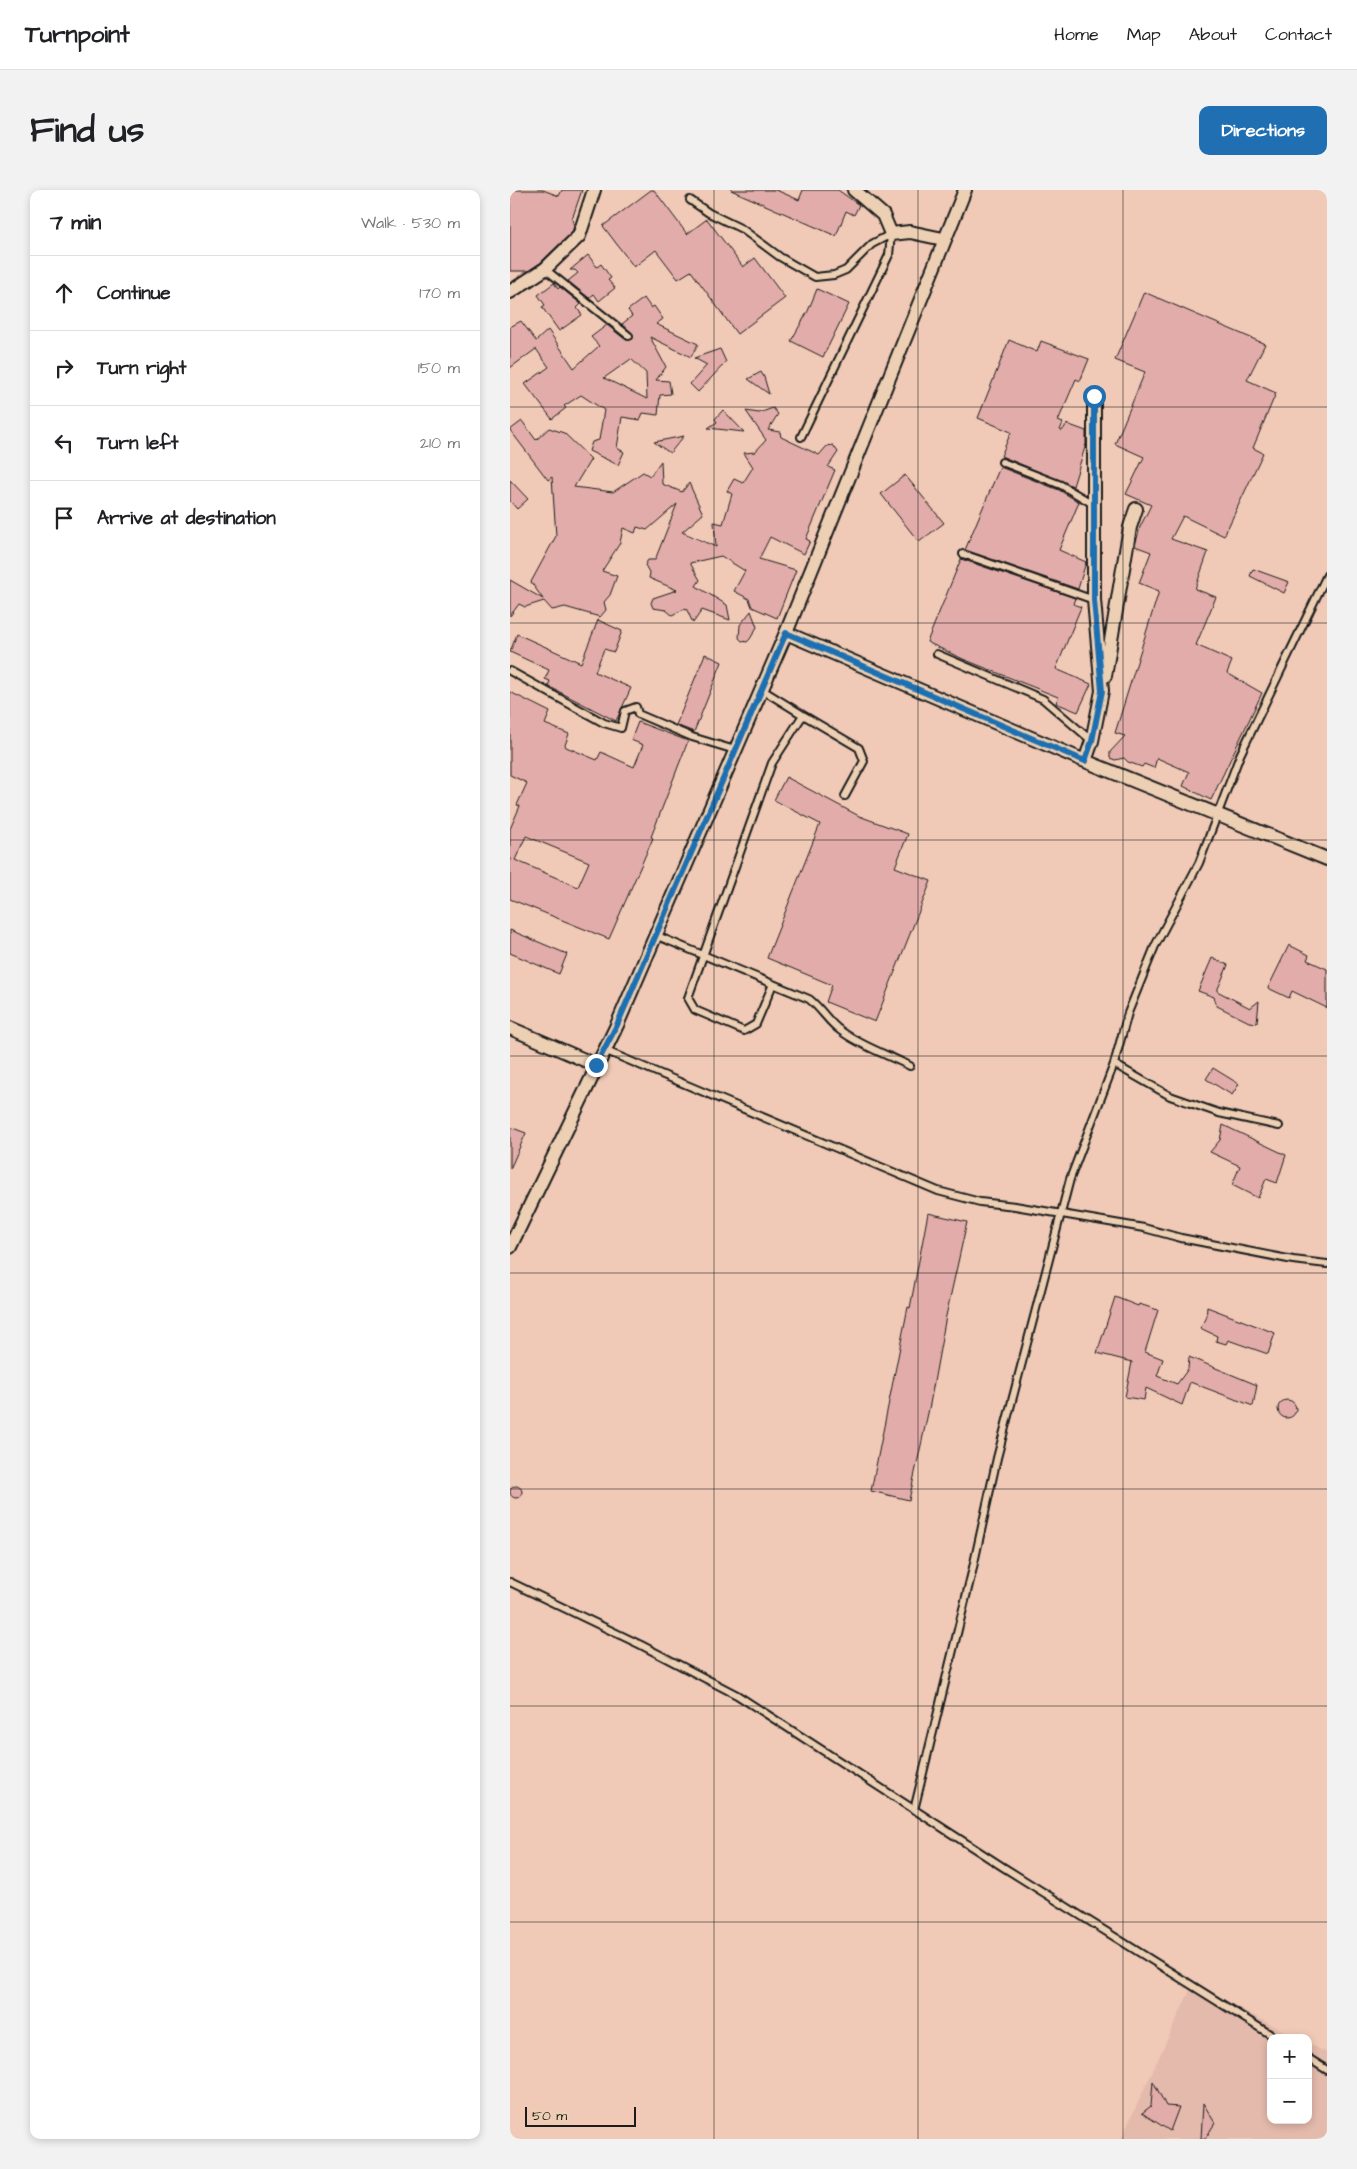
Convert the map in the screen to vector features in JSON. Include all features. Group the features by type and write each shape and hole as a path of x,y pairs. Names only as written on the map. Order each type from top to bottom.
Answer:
{"street":[{"path":"510,292 545,269 579,236 594,190"},
{"path":"854,190 883,215 891,234 916,232 944,239"},
{"path":"510,1247 604,1050 786,633 965,190"},
{"path":"1094,396 1094,600 1102,691"},
{"path":"1085,761 1092,741 1130,527 1136,509"},
{"path":"786,633 1085,761 1327,859"},
{"path":"510,1028 596,1065"}],"lane":[{"path":"690,200 709,213 742,229 780,257 815,277 834,275 846,270 872,244 891,234"},
{"path":"802,437 889,255 891,234"},
{"path":"545,269 629,336"},
{"path":"1002,462 1061,486 1093,504"},
{"path":"963,554 1094,600"},
{"path":"914,1810 972,1572 997,1458 1070,1179 1114,1064 1128,1013 1155,946 1199,863 1240,755 1327,575"},
{"path":"937,654 1043,699 1092,741"},
{"path":"510,670 604,723 621,728 625,711 636,707 638,714 692,737 734,750"},
{"path":"761,689 859,748 864,761 846,796"},
{"path":"772,984 756,1024 744,1031 695,1010 688,998 772,763 803,715"},
{"path":"655,935 809,999 822,1009 828,1021 841,1032 910,1066"},
{"path":"604,1050 938,1191 980,1202 1144,1228 1181,1238 1293,1260 1327,1264"},
{"path":"1114,1064 1170,1096 1219,1113 1279,1126"},
{"path":"510,1582 641,1644 737,1695 914,1810 1270,2034"},
{"path":"1312,2061 1327,2070"}],"shaded area":[{"path":"1193,1984 1289,2034 1267,2034 1267,2124 1312,2124 1312,2045 1327,2053 1327,2139 1121,2139"}],"building":[{"path":"510,190 543,190 559,196 562,190 582,190 572,219 574,226 572,232 540,263 528,271 510,271"},
{"path":"651,190 654,190 687,234 707,219 743,267 755,258 785,298 737,334 691,271 678,279 656,250 634,267 603,226"},
{"path":"731,190 776,190 799,200 803,190 838,190 859,205 854,215 846,211 836,236"},
{"path":"588,255 597,267 601,264 611,278 608,280 615,288 599,301 594,294 589,298 568,281 578,273 575,270 570,270"},
{"path":"554,283 558,289 560,287 581,304 577,308 582,315 559,331 542,307 545,305 538,295"},
{"path":"817,289 849,304 823,357 791,341 808,311"},
{"path":"1144,292 1265,344 1247,380 1276,393 1253,448 1263,453 1224,536 1183,516 1171,539 1208,552 1195,589 1216,597 1196,645 1232,661 1227,673 1262,693 1211,800 1183,786 1189,772 1157,758 1154,768 1144,764 1142,767 1128,762 1124,758 1115,760 1110,758 1110,752 1125,736 1115,733 1159,591 1139,583 1151,552 1135,546 1140,527 1151,505 1126,494 1144,457 1115,444 1145,372 1115,360"},
{"path":"644,298 651,308 654,306 663,319 656,324 698,344 691,357 650,337 666,367 656,380 669,381 671,394 660,395 658,415 643,413 640,420 622,417 617,448 624,452 618,465 589,451 592,442 599,440 604,410 581,395 564,406 566,408 552,419 525,384 549,367 536,349 510,368 510,327 521,321 536,341 548,330 574,368 599,346 591,337 607,325 626,340 633,339 633,334 622,324 632,316 628,310","holes":["631,359 646,373 647,399 604,378"]},
{"path":"1009,340 1037,352 1041,341 1089,359 1080,381 1076,379 1058,421 1063,423 1060,430 1062,431 1067,424 1086,431 1086,444 1073,486 1001,456 1011,432 978,418"},
{"path":"720,349 726,362 698,392 690,384 707,365 694,358"},
{"path":"761,372 764,377 769,394 748,379"},
{"path":"773,408 778,414 768,430 780,432 781,437 819,455 827,446 833,445 838,452 828,467 835,470 806,539 810,541 804,554 770,537 759,559 796,570 777,618 752,607 749,599 734,591 745,571 721,556 690,563 700,580 696,586 727,605 730,620 702,610 693,623 686,608 672,615 666,610 653,608 651,603 653,598 677,590 649,578 650,574 645,565 648,560 655,560 677,504 647,530 637,527 635,533 623,528 620,543 602,571 617,576 610,595 604,602 606,610 600,617 565,607 552,610 544,601 525,607 519,604 510,616 510,580 543,599 531,582 556,536 552,477 548,480 510,430 522,421 536,440 549,428 564,433 591,459 574,487 613,492 643,472 650,476 661,461 662,484 682,492 689,483 703,514 682,532 716,547 714,522 723,524 732,494 727,491 734,479 743,483 753,467 744,453 755,452 766,440 746,411 759,413"},
{"path":"723,410 744,432 708,428 717,422 715,419"},
{"path":"684,436 670,453 654,442"},
{"path":"1000,467 1059,490 1079,502 1059,550 1086,562 1078,589 965,550"},
{"path":"905,475 944,523 919,542 881,494"},
{"path":"510,480 528,499 517,509 510,501"},
{"path":"961,559 1075,598 1073,604 1081,607 1056,669 1091,684 1078,712 1056,703 1058,697 963,659 927,642"},
{"path":"1253,569 1289,582 1284,593 1250,576"},
{"path":"751,611 757,627 747,642 742,641 739,638 740,625"},
{"path":"598,620 622,631 614,652 604,649 595,672 631,688 616,721 548,686 550,681 545,679 549,670 510,652 517,634 581,663"},
{"path":"705,654 722,662 694,732 676,725"},
{"path":"510,692 550,712 545,724 569,734 566,747 597,760 601,752 634,767 643,745 631,740 638,722 688,741 651,837 653,838 609,939 510,899 510,829 520,806 517,805 527,783 510,775","holes":["526,836 589,862 578,887 515,860"]},
{"path":"786,777 859,816 908,834 895,867 931,881 875,1022 826,1002 832,985 767,958 820,824 774,800"},
{"path":"510,930 567,954 559,974 510,953"},
{"path":"1289,945 1309,955 1307,960 1327,969 1327,1008 1292,991 1289,998 1268,988"},
{"path":"1212,958 1228,965 1217,991 1250,1008 1259,1001 1257,1023 1249,1022 1217,1006 1214,997 1198,991"},
{"path":"1213,1068 1239,1084 1232,1095 1206,1079"},
{"path":"1223,1125 1286,1155 1277,1183 1266,1179 1258,1198 1232,1185 1240,1166 1210,1152 1220,1140"},
{"path":"510,1127 526,1133 510,1169"},
{"path":"928,1213 967,1222 909,1500 871,1491"},
{"path":"1115,1297 1138,1306 1139,1304 1158,1310 1145,1352 1163,1359 1157,1376 1177,1384 1188,1369 1189,1357 1257,1385 1253,1406 1190,1382 1182,1405 1146,1388 1144,1400 1125,1397 1132,1362 1097,1353"},
{"path":"1207,1307 1275,1333 1268,1354 1228,1340 1226,1344 1216,1341 1217,1336 1200,1328 1206,1319"},
{"path":"1287,1400 1293,1403 1296,1409 1293,1415 1287,1418 1281,1415 1278,1409 1281,1403"},
{"path":"514,1486 518,1486 522,1492 518,1498 514,1498 510,1494 510,1490"},
{"path":"1153,2081 1166,2106 1179,2107 1170,2131 1142,2113 1151,2106"},
{"path":"1203,2103 1215,2123 1205,2139 1201,2139"}],"route":[{"path":"596,1065 617,1025 786,633 1085,761 1092,741 1102,691 1094,600 1094,396"}]}
